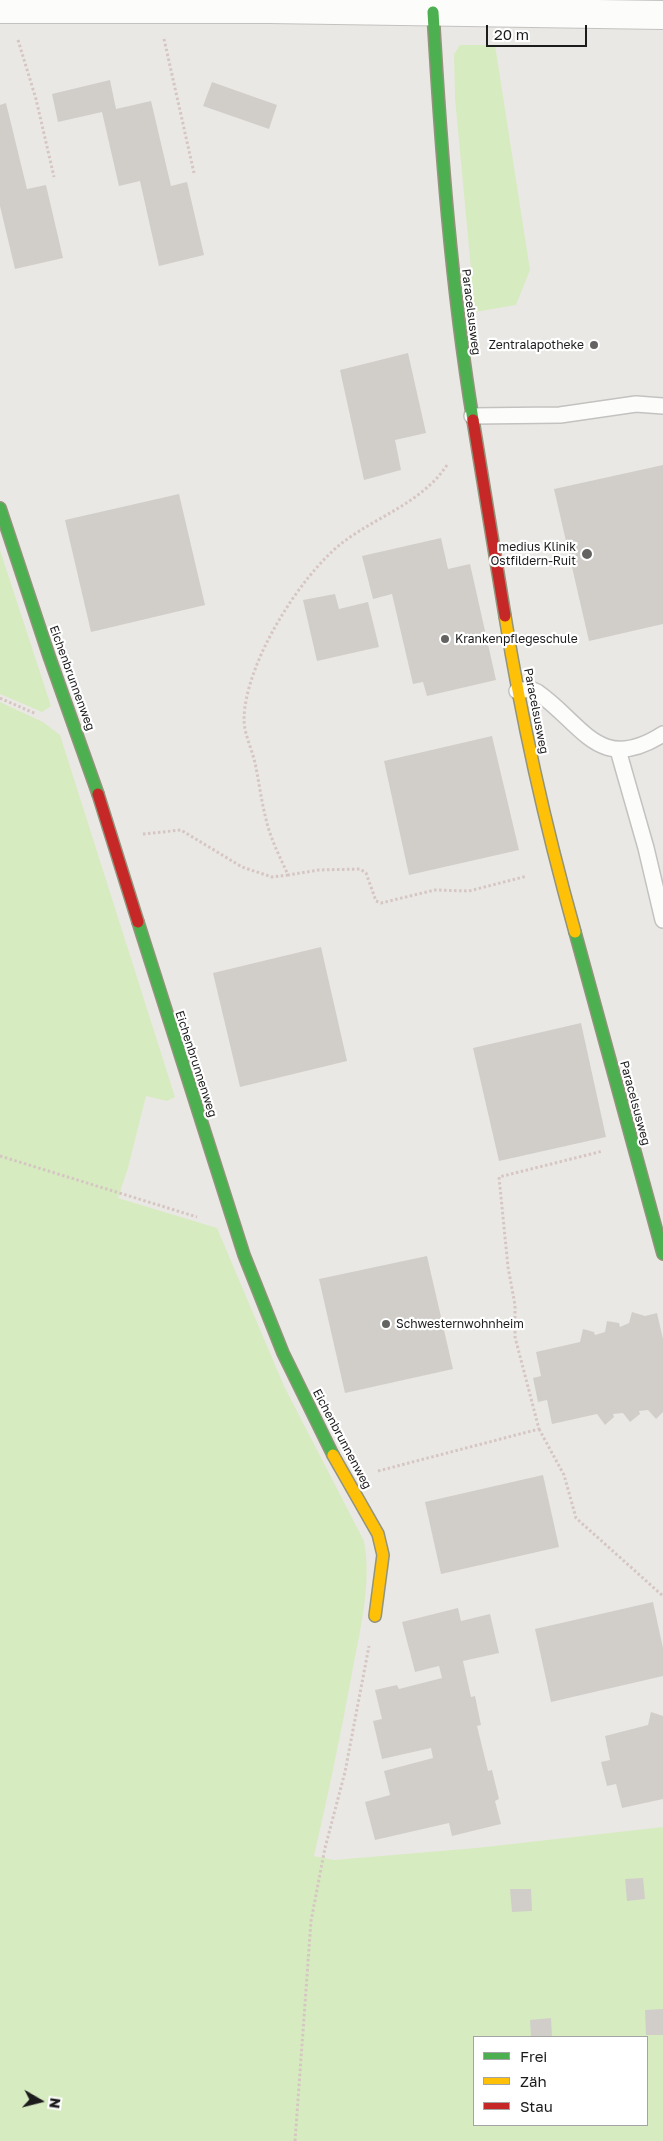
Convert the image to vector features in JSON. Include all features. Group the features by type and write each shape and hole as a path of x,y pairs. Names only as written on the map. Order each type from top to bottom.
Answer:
{"street":[{"path":"4,9 156,9 372,5 433,12 663,15"},
{"name":"Paracelsusweg","path":"433,12 442,165 453,281 472,416 517,691 557,867 663,1254"},
{"name":"Eichenbrunnenweg","path":"0,508 48,656 70,712 112,834 167,1019 234,1227 283,1353 347,1479 374,1526 382,1548 375,1616"}],"lane":[{"path":"472,416 560,415 636,404 663,406"},
{"path":"517,691 534,690 593,742 618,750 638,746 663,734"},
{"path":"618,750 646,848 663,920"}],"path":[{"path":"4,9 36,99 54,177"},
{"path":"156,9 194,173"},
{"path":"288,875 266,820 256,769 244,724 248,696 261,656 292,600 332,552 351,537 425,492 438,479 460,446 476,440"},
{"path":"112,834 150,834 181,830 242,867 272,877 319,870 360,869 366,873 376,901 382,903 435,890 469,891 557,867"},
{"path":"632,1144 499,1176 508,1267 515,1305 516,1336 538,1429 564,1475 576,1518 663,1596"},
{"path":"0,1156 234,1227"},
{"path":"347,1479 538,1429"},
{"path":"295,2141 311,1921 325,1848 346,1763 375,1616"}],"green space":[{"path":"460,45 495,45 530,270 516,305 475,312 455,98 454,54"},
{"path":"0,550 51,706 42,712 0,694"},
{"path":"0,702 43,722 60,735 175,1097 167,1101 146,1096 128,1168 118,1198 217,1228 284,1386 364,1541 367,1574 361,1624 339,1742 314,1856 334,1860 476,1848 663,1827 663,2141 0,2141"}],"building":[{"path":"110,80 116,109 151,101 171,186 187,182 204,255 159,266 140,181 119,186 102,112 58,122 52,94"},
{"path":"212,82 277,105 269,129 203,106"},
{"path":"6,103 27,189 46,185 63,258 15,269 0,206 0,105"},
{"path":"408,353 426,433 395,440 401,470 364,480 340,370"},
{"path":"663,465 663,624 589,641 554,489"},
{"path":"179,494 205,605 91,632 65,520"},
{"name":"Krankenpflegeschule","path":"441,538 448,569 470,564 496,680 427,696 423,682 413,684 392,594 373,599 362,556"},
{"path":"335,594 339,609 368,602 379,647 317,661 303,600"},
{"path":"492,736 519,850 409,875 384,761"},
{"path":"321,947 347,1061 240,1087 213,973"},
{"path":"581,1023 606,1137 499,1161 473,1048"},
{"name":"Schwesternwohnheim","path":"427,1256 453,1369 345,1393 319,1279"},
{"path":"632,1312 645,1316 657,1313 663,1339 663,1412 656,1419 648,1410 639,1411 640,1414 630,1422 623,1413 613,1414 614,1417 605,1425 597,1414 552,1424 547,1400 538,1402 533,1378 541,1376 536,1352 580,1342 583,1329 594,1332 595,1335 605,1332 607,1321 619,1323 620,1327 629,1323"},
{"path":"543,1475 559,1547 441,1574 425,1502"},
{"path":"653,1602 663,1648 663,1676 551,1702 535,1629"},
{"path":"458,1608 461,1621 490,1614 499,1653 463,1661 471,1697 475,1696 481,1725 477,1726 488,1771 492,1770 499,1799 495,1801 501,1824 452,1836 449,1823 375,1840 365,1802 390,1795 384,1771 433,1758 431,1748 382,1759 373,1721 382,1719 375,1690 397,1685 399,1689 442,1678 439,1666 415,1672 402,1622"},
{"path":"651,1712 663,1716 663,1799 622,1808 616,1784 607,1786 601,1762 610,1760 605,1736 648,1725"},
{"path":"643,1878 645,1899 627,1901 625,1879"},
{"path":"510,1889 531,1889 532,1911 512,1912"},
{"path":"663,2009 663,2035 646,2035 645,2010"},
{"path":"551,2018 552,2036 531,2036 530,2020"}],"traffic: fast":[{"path":"433,12 448,217 465,369 473,420"},
{"path":"0,508 49,656 98,794"},
{"path":"138,922 244,1255 283,1353 333,1455"},
{"path":"575,932 663,1254"}],"traffic: slow":[{"path":"505,616 519,696 536,775 554,854 575,932"},
{"path":"333,1455 378,1534 383,1555 375,1616"}],"traffic: jam":[{"path":"473,420 505,616"},
{"path":"98,794 138,922"}],"place":[{"name":"Zentralapotheke","path":"594,345"},
{"name":"medius Klinik Ostfildern-Ruit","path":"587,554"},
{"name":"Krankenpflegeschule","path":"445,639"},
{"name":"Schwesternwohnheim","path":"386,1324"}]}
